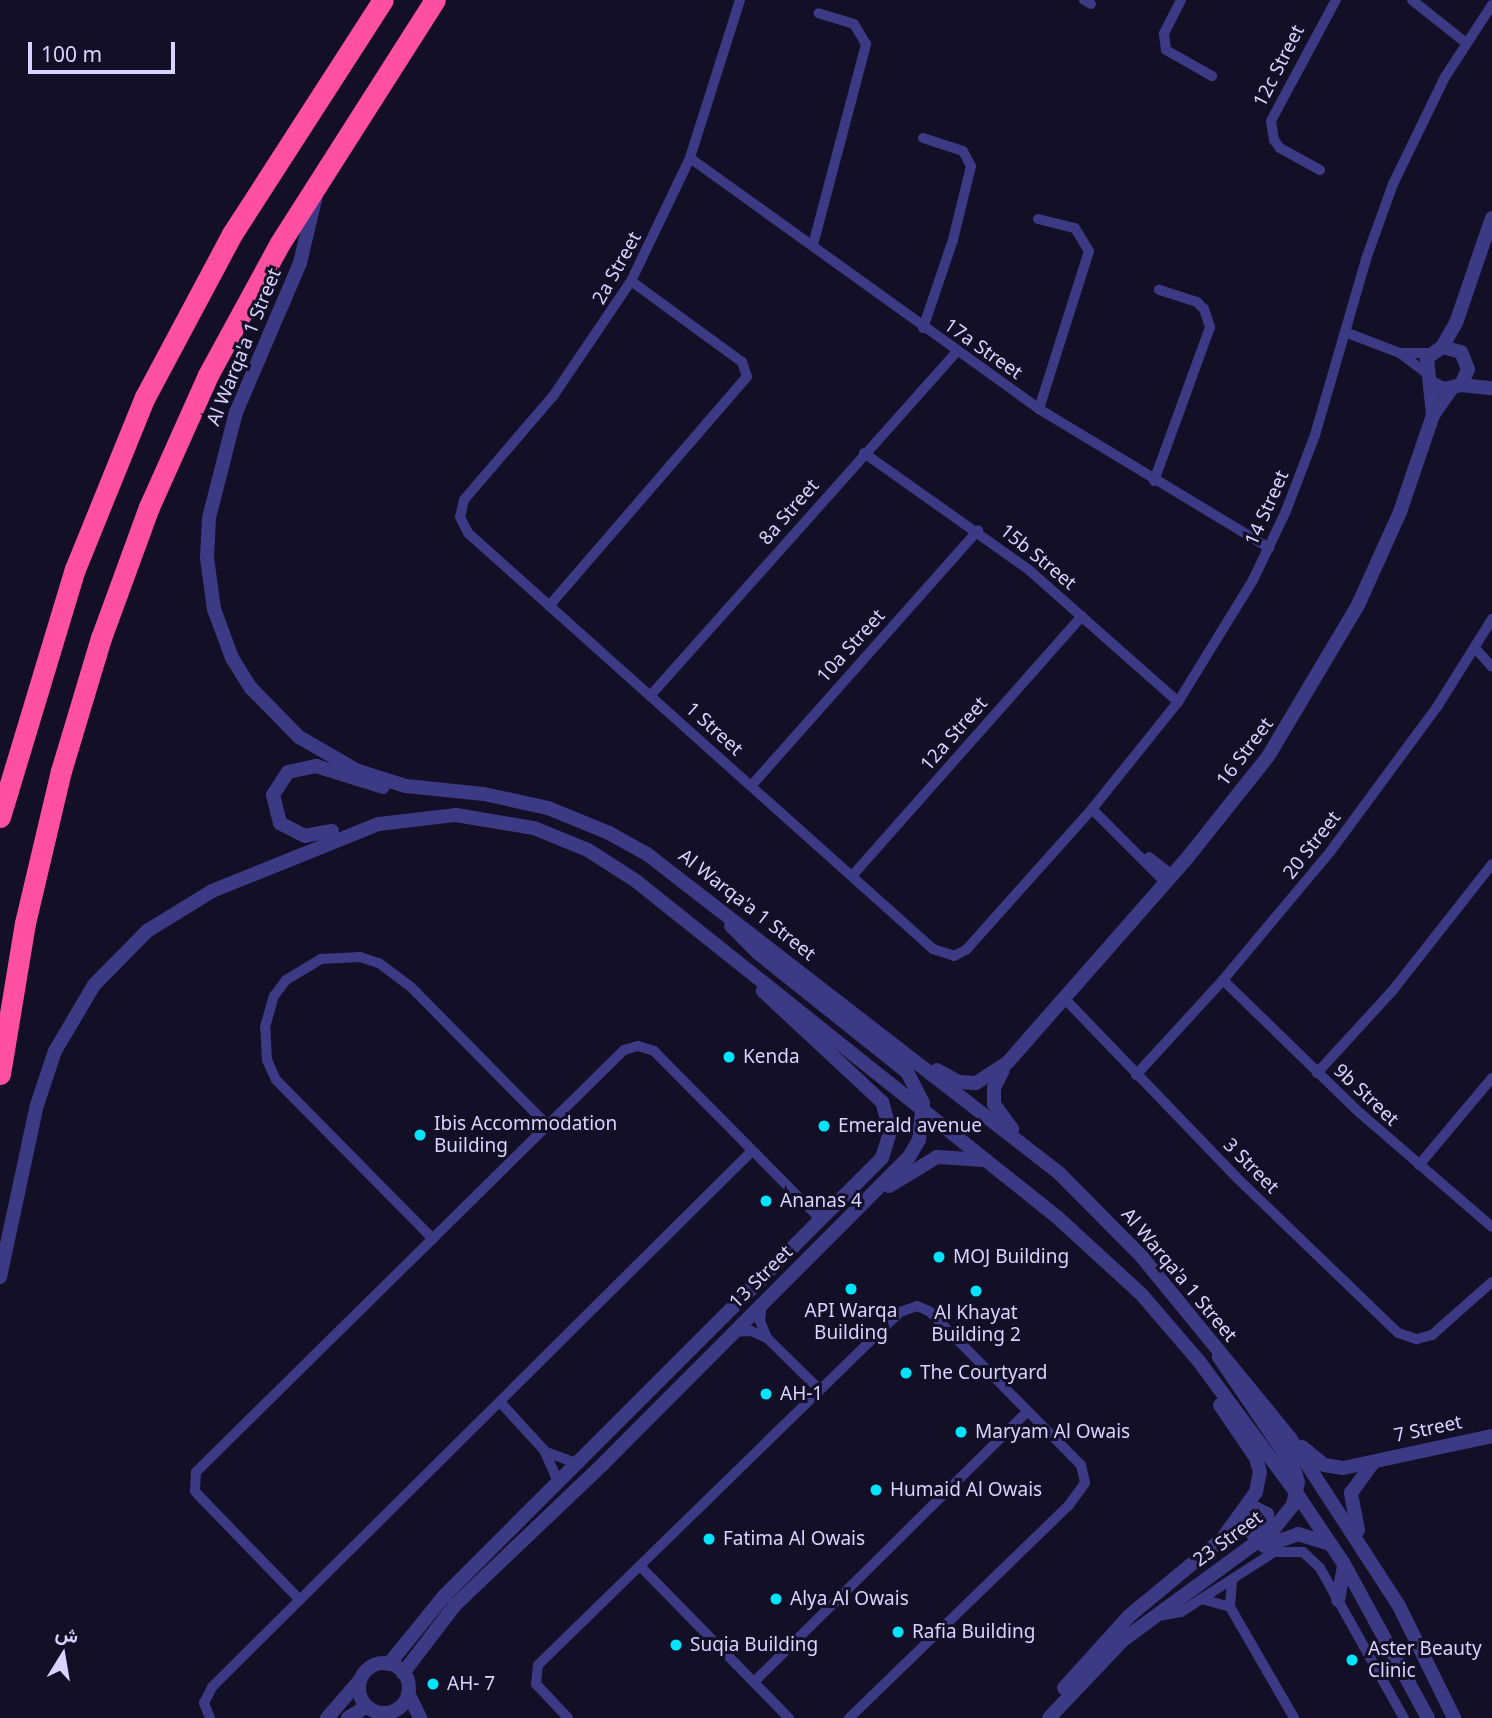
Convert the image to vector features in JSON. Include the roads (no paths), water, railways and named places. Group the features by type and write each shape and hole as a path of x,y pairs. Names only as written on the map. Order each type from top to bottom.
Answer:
{"highway":[{"path":"0,817 75,569 145,397 232,234 383,0"},
{"path":"0,1074 25,923 54,799 124,572 208,375 318,179 435,0"}],"street":[{"name":"2a Street","path":"460,517 464,500 560,387 631,281 690,158 740,0"},
{"path":"1181,0 1164,34 1166,50 1212,76"},
{"name":"12c Street","path":"1320,170 1280,149 1274,140 1271,121 1336,0"},
{"path":"1412,0 1466,43"},
{"name":"14 Street","path":"954,957 966,950 1092,809 1178,702 1269,548 1315,436 1393,184 1466,43 1492,5"},
{"path":"813,245 866,44 854,24 819,13"},
{"path":"923,138 963,150 971,166 953,240 923,328"},
{"name":"17a Street","path":"690,158 1039,410 1269,548"},
{"name":"Al Warqa'a 1 Street","path":"318,179 300,262 236,412 222,457 208,528 210,592 232,658 273,714 327,756 406,786 505,797 569,815 647,854 719,907 1042,1160 1142,1257 1217,1353 1239,1373 1290,1438 1364,1548 1454,1718"},
{"path":"1428,377 1436,350 1460,314 1492,218"},
{"path":"1038,219 1075,229 1089,251 1039,410"},
{"path":"549,606 738,393 747,377 746,369 631,281"},
{"path":"1154,481 1210,327 1197,302 1158,290"},
{"path":"1460,314 1461,352 1468,369 1492,387"},
{"path":"1344,336 1401,353 1436,350 1461,352"},
{"name":"8a Street","path":"650,696 956,352"},
{"path":"1401,353 1428,377 1456,387 1492,387"},
{"name":"16 Street","path":"911,1058 970,1083 988,1078 1008,1062 1169,879 1269,755 1332,654 1385,549 1433,415 1468,369"},
{"name":"16 Street","path":"1428,377 1433,415"},
{"name":"15b Street","path":"864,453 978,530 1082,616 1178,702"},
{"name":"1 Street","path":"460,517 468,533 933,949 954,957"},
{"name":"10a Street","path":"751,786 978,530"},
{"name":"12a Street","path":"852,876 1082,616"},
{"name":"20 Street","path":"1136,1074 1223,980 1364,807 1475,648 1492,619"},
{"path":"1475,648 1492,667"},
{"path":"400,820 305,836 280,822 274,796 283,776 309,766 366,785 406,786"},
{"path":"1092,809 1169,879"},
{"name":"Al Warqa'a 1 Street","path":"0,1278 48,1069 72,1017 106,970 147,931 195,900 342,835 400,820 437,816 494,819 571,842 622,870 988,1161 1105,1259 1198,1360 1297,1494 1344,1564 1428,1718"},
{"path":"1317,1073 1394,990 1492,864"},
{"path":"719,907 749,945 907,1072 917,1087 924,1112"},
{"path":"433,1238 275,1080 267,1060 265,1027 274,996 286,980 321,959 351,956 379,963 397,973 548,1126"},
{"name":"13 Street","path":"389,1664 432,1608 579,1464 882,1158 889,1138 888,1116 877,1096 784,1014 748,970"},
{"name":"9b Street","path":"1223,980 1317,1073 1492,1227"},
{"name":"3 Street","path":"1061,1001 1387,1324 1403,1336 1417,1339 1432,1335 1492,1282"},
{"path":"300,1600 195,1491 196,1472 624,1049 638,1046 654,1051 819,1219"},
{"name":"16 Street","path":"1008,1062 994,1088 996,1109 1042,1160"},
{"path":"1419,1165 1492,1078"},
{"name":"13 Street","path":"403,1673 455,1605 734,1332 913,1152 924,1112"},
{"path":"210,1718 204,1703 206,1694 752,1151"},
{"path":"872,1194 931,1158 955,1155 988,1161"},
{"path":"762,1303 760,1321 767,1338"},
{"path":"568,1718 537,1684 538,1665 900,1312 917,1306 929,1311 1081,1465 1086,1479 1083,1489 849,1718"},
{"path":"734,1332 751,1331 767,1338 819,1389"},
{"path":"1217,1353 1231,1381 1293,1466 1297,1494"},
{"name":"23 Street","path":"1047,1718 1071,1678 1114,1631 1208,1552 1248,1505 1260,1472 1252,1452 1212,1393 1198,1360"},
{"path":"500,1402 544,1450 559,1483"},
{"path":"754,1682 1028,1412"},
{"name":"7 Street","path":"1290,1438 1331,1467 1373,1463 1492,1436"},
{"path":"544,1450 579,1464"},
{"name":"7 Street","path":"1364,1548 1350,1499 1356,1480 1373,1463"},
{"name":"23 Street","path":"1047,1718 1104,1657 1153,1617 1279,1525 1297,1494"},
{"path":"1180,1597 1265,1525 1266,1511 1252,1510 1234,1534 1208,1552"},
{"path":"1237,1557 1292,1534 1330,1544"},
{"path":"1153,1617 1176,1614 1274,1552 1297,1550 1317,1563 1404,1718"},
{"path":"1338,1600 1344,1564"},
{"path":"640,1566 789,1718"},
{"path":"1232,1579 1230,1607 1294,1718"},
{"path":"1201,1599 1230,1607"},
{"path":"327,1718 373,1666 389,1664 403,1673 408,1693 420,1718"},
{"path":"361,1678 360,1693 367,1706 398,1715 408,1693"},
{"path":"348,1718 367,1706"}],"place":[{"name":"Kenda","path":"729,1057"},
{"name":"Emerald avenue","path":"824,1126"},
{"name":"Ibis Accommodation Building","path":"420,1135"},
{"name":"Ananas 4","path":"766,1201"},
{"name":"MOJ Building","path":"939,1257"},
{"name":"API Warqa Building","path":"851,1289"},
{"name":"Al Khayat Building 2","path":"976,1291"},
{"name":"The Courtyard","path":"906,1373"},
{"name":"AH-1","path":"766,1394"},
{"name":"Maryam Al Owais","path":"961,1432"},
{"name":"Humaid Al Owais","path":"876,1490"},
{"name":"Fatima Al Owais","path":"709,1539"},
{"name":"Alya Al Owais","path":"776,1599"},
{"name":"Rafia Building","path":"898,1632"},
{"name":"Suqia Building","path":"676,1645"},
{"name":"Aster Beauty Clinic","path":"1352,1660"},
{"name":"AH- 7","path":"433,1684"}]}
